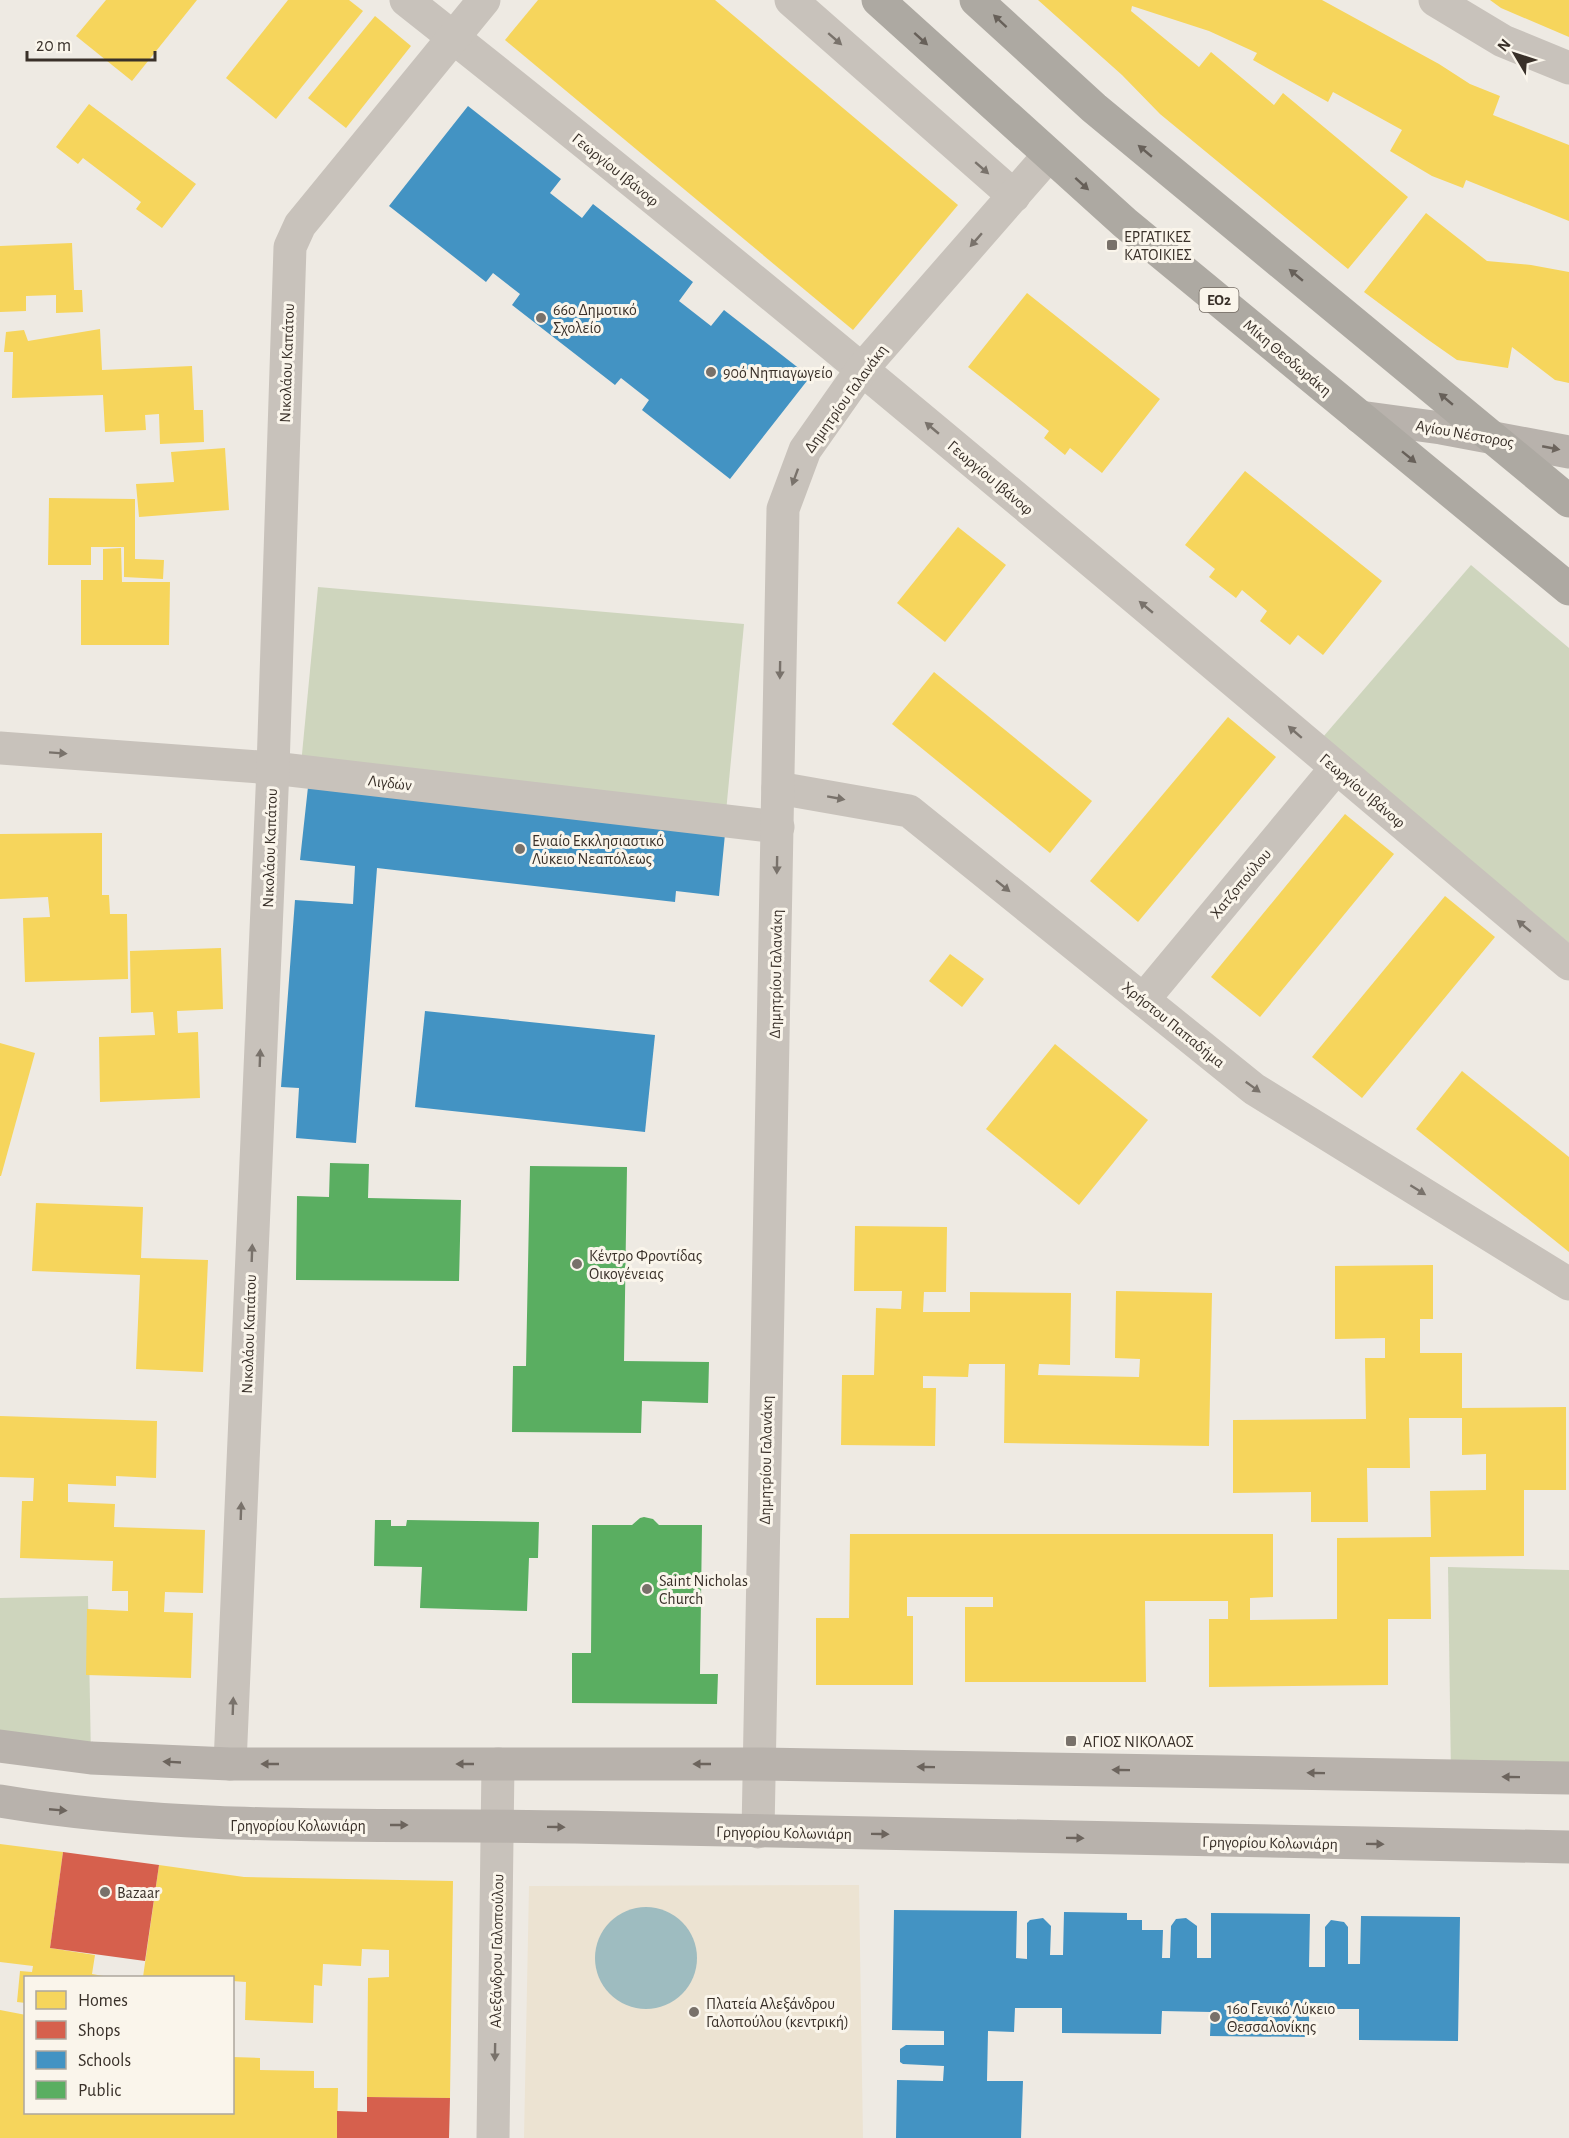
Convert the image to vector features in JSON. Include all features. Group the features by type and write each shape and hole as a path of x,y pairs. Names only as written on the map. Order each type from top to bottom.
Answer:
{"highway":[{"name":"Μίκη Θεοδωράκη","path":"878,0 1125,223 1569,589"},
{"path":"976,0 1094,108 1569,501"}],"main road":[{"name":"Αγίου Νέστορος","path":"1360,417 1491,437 1569,452"},
{"path":"0,1746 91,1758 230,1764 760,1764 1569,1778"},
{"name":"Γρηγορίου Κολωνιάρη","path":"0,1802 47,1809 226,1824 498,1826 1569,1847"}],"street":[{"name":"Γεωργίου Ιβάνοφ","path":"406,0 862,369 1569,964"},
{"name":"Νικολάου Καπάτου","path":"230,1764 273,768 290,247 300,225 484,0"},
{"path":"791,0 1014,196"},
{"path":"1435,0 1503,41 1569,68"},
{"name":"Δημητρίου Γαλανάκη","path":"758,1832 783,510 805,450 862,369 1049,155"},
{"name":"Λιγδών","path":"0,748 273,768 778,827"},
{"name":"Χατζοπούλου","path":"1144,999 1336,768"},
{"name":"Χρήστου Παπαδήμα","path":"778,788 909,811 1254,1089 1569,1284"},
{"name":"Αλεξάνδρου Γαλοπούλου","path":"494,2138 498,1764"}],"green space":[{"path":"1471,565 1569,648 1569,943 1323,737"},
{"path":"318,587 744,624 726,812 300,775"},
{"path":"1448,1567 1569,1570 1569,1778 1451,1776"},
{"path":"88,1596 91,1758 0,1746 0,1598"}],"shaded area":[{"name":"Πλατεία Αλεξάνδρου Γαλοπούλου (κεντρική)","path":"859,1885 863,2138 524,2138 529,1886"}],"water":[{"path":"646,1907 665,1911 682,1922 693,1939 697,1958 693,1977 682,1994 665,2005 646,2009 627,2005 610,1994 599,1977 595,1958 599,1939 610,1922 627,1911"}],"building: Homes":[{"path":"106,0 197,0 132,81 76,36"},
{"path":"288,0 349,0 363,11 276,119 226,78"},
{"path":"538,0 715,0 958,205 853,330 505,40"},
{"path":"1038,0 1322,0 1439,64 1470,84 1500,96 1493,115 1569,145 1569,221 1466,180 1463,188 1432,176 1390,151 1402,130 1333,92 1328,102 1253,60 1257,53 1209,31 1132,6 1131,11 1199,67 1211,52 1274,105 1283,93 1408,197 1348,269 1160,114 1122,75"},
{"path":"1490,0 1569,0 1569,37 1501,8"},
{"path":"375,16 411,46 346,128 308,98"},
{"path":"89,104 196,184 162,228 136,209 141,202 83,158 78,164 56,147"},
{"path":"1426,213 1487,261 1531,265 1569,272 1569,383 1555,380 1512,347 1508,368 1457,360 1364,292"},
{"path":"72,243 74,290 82,290 83,312 56,313 56,295 26,296 26,311 0,312 0,246"},
{"path":"1027,293 1160,399 1102,473 1070,448 1065,455 1044,438 1049,431 968,367"},
{"path":"100,329 102,370 192,366 194,410 203,410 204,442 160,444 159,414 145,415 146,430 105,432 103,395 12,398 13,352 4,352 6,332 24,330 28,341"},
{"path":"225,448 229,510 139,517 136,484 174,482 171,452"},
{"path":"1245,471 1382,581 1323,655 1298,635 1290,645 1260,621 1267,611 1242,590 1236,598 1209,577 1215,569 1185,545"},
{"path":"49,498 135,499 135,559 164,560 163,579 124,577 124,547 91,547 91,565 48,565"},
{"path":"958,527 1006,565 945,642 897,603"},
{"path":"121,548 122,582 170,582 169,645 81,645 81,580 103,580 103,549"},
{"path":"934,672 1092,801 1050,853 892,724"},
{"path":"1228,717 1276,757 1138,922 1090,881"},
{"path":"1345,814 1394,854 1260,1017 1211,977"},
{"path":"102,833 102,895 109,895 110,914 127,914 128,979 25,982 23,918 50,917 48,897 0,899 0,834"},
{"path":"1445,896 1495,937 1362,1098 1312,1057"},
{"path":"221,948 223,1009 177,1011 178,1033 198,1032 200,1098 100,1102 99,1037 155,1035 153,1012 131,1013 130,951"},
{"path":"950,954 984,979 962,1007 929,981"},
{"path":"0,1043 35,1053 1,1176 0,1176"},
{"path":"1055,1044 1148,1120 1079,1205 986,1129"},
{"path":"1462,1071 1569,1157 1569,1252 1416,1129"},
{"path":"36,1203 143,1207 141,1258 208,1260 203,1372 136,1369 140,1275 32,1271"},
{"path":"855,1226 947,1227 946,1292 924,1292 923,1312 970,1312 970,1292 1071,1293 1070,1365 1039,1364 1038,1375 1139,1377 1140,1359 1115,1358 1116,1291 1212,1293 1209,1446 1004,1443 1005,1364 969,1364 968,1377 923,1376 923,1388 936,1388 935,1446 841,1445 842,1375 874,1375 876,1308 901,1309 902,1291 854,1291"},
{"path":"1433,1265 1433,1319 1420,1319 1420,1353 1462,1353 1462,1408 1566,1407 1566,1490 1524,1490 1524,1556 1430,1557 1431,1619 1388,1619 1388,1685 1209,1687 1209,1619 1228,1619 1228,1601 1145,1601 1146,1682 965,1682 965,1607 993,1607 993,1597 907,1597 907,1616 913,1616 913,1685 816,1685 816,1618 849,1618 850,1534 1273,1534 1273,1597 1250,1598 1250,1620 1337,1619 1337,1538 1431,1537 1430,1491 1486,1490 1486,1454 1462,1455 1462,1418 1409,1418 1410,1468 1367,1468 1368,1522 1311,1522 1311,1492 1233,1493 1233,1420 1366,1419 1365,1358 1385,1358 1385,1338 1335,1339 1335,1266"},
{"path":"0,1416 157,1421 156,1478 116,1476 116,1486 68,1484 68,1502 115,1504 114,1527 205,1530 203,1593 165,1592 164,1612 193,1613 191,1678 86,1675 87,1609 128,1611 128,1591 112,1591 113,1561 20,1558 22,1501 33,1501 34,1478 0,1477"},
{"path":"0,1844 63,1852 50,1948 95,1955 92,1974 103,1976 24,1976 24,2003 17,2002 20,1971 32,1972 33,1966 0,1962"},
{"path":"159,1865 244,1877 453,1881 450,2098 367,2097 368,1978 389,1977 389,1950 362,1949 361,1966 323,1964 322,1986 314,1985 313,2023 245,2020 246,1982 234,1981 234,1976 143,1976"},
{"path":"0,2010 24,2015 24,2114 234,2114 234,2057 260,2058 260,2070 314,2071 314,2088 338,2088 337,2138 0,2138"}],"building: Shops":[{"path":"63,1852 159,1865 145,1961 50,1948"},
{"path":"367,2097 450,2098 449,2138 337,2138 337,2111 367,2112"}],"building: Schools":[{"path":"468,106 561,179 550,193 582,218 593,204 693,282 679,301 711,326 724,310 810,377 730,479 642,410 649,400 621,378 615,385 512,305 520,294 493,273 486,282 389,206"},
{"path":"308,787 725,834 719,896 676,891 675,902 377,868 356,1143 296,1138 299,1088 281,1087 295,900 353,904 355,866 300,860"},
{"path":"425,1011 655,1035 645,1132 415,1107"},
{"path":"894,1910 1017,1911 1016,1958 1027,1959 1027,1923 1030,1920 1043,1918 1051,1926 1050,1955 1063,1955 1064,1912 1127,1913 1127,1920 1142,1920 1142,1930 1163,1930 1162,1958 1170,1958 1171,1926 1176,1919 1186,1918 1197,1926 1197,1958 1211,1958 1211,1913 1310,1914 1309,1967 1325,1967 1325,1927 1331,1920 1344,1922 1348,1927 1348,1964 1360,1964 1361,1916 1460,1917 1458,2041 1359,2040 1359,2009 1309,2009 1309,2037 1210,2036 1211,2012 1162,2011 1161,2034 1062,2033 1062,2008 1015,2008 1014,2032 988,2031 987,2081 1023,2081 1021,2138 896,2138 897,2080 943,2081 944,2066 903,2064 900,2062 900,2049 906,2045 944,2045 944,2031 892,2030"}],"building: Public":[{"path":"330,1163 369,1164 368,1198 461,1200 459,1281 296,1280 297,1196 329,1197"},
{"name":"Κέντρο Φροντίδας Οικογένειας","path":"530,1166 627,1167 624,1361 709,1362 708,1403 642,1401 641,1433 512,1432 513,1366 526,1366"},
{"name":"Saint Nicholas Church","path":"644,1517 653,1519 659,1525 702,1525 700,1674 718,1674 717,1704 572,1703 572,1653 591,1653 592,1525 632,1525"},
{"path":"375,1520 391,1520 391,1526 406,1526 407,1520 539,1522 538,1558 529,1558 527,1611 420,1608 422,1567 374,1566"}],"place":[{"name":"ΕΡΓΑΤΙΚΕΣ ΚΑΤΟΙΚΙΕΣ","path":"1112,245"},
{"name":"66ο Δημοτικό Σχολείο","path":"541,318"},
{"name":"90ό Νηπιαγωγείο","path":"711,372"},
{"name":"Ενιαίο Εκκλησιαστικό Λύκειο Νεαπόλεως","path":"520,849"},
{"name":"Κέντρο Φροντίδας Οικογένειας","path":"577,1264"},
{"name":"Saint Nicholas Church","path":"647,1589"},
{"name":"ΑΓΙΟΣ ΝΙΚΟΛΑΟΣ","path":"1071,1741"},
{"name":"Bazaar","path":"105,1892"},
{"name":"Πλατεία Αλεξάνδρου Γαλοπούλου (κεντρική)","path":"694,2012"},
{"name":"16ο Γενικό Λύκειο Θεσσαλονίκης","path":"1215,2017"}]}
